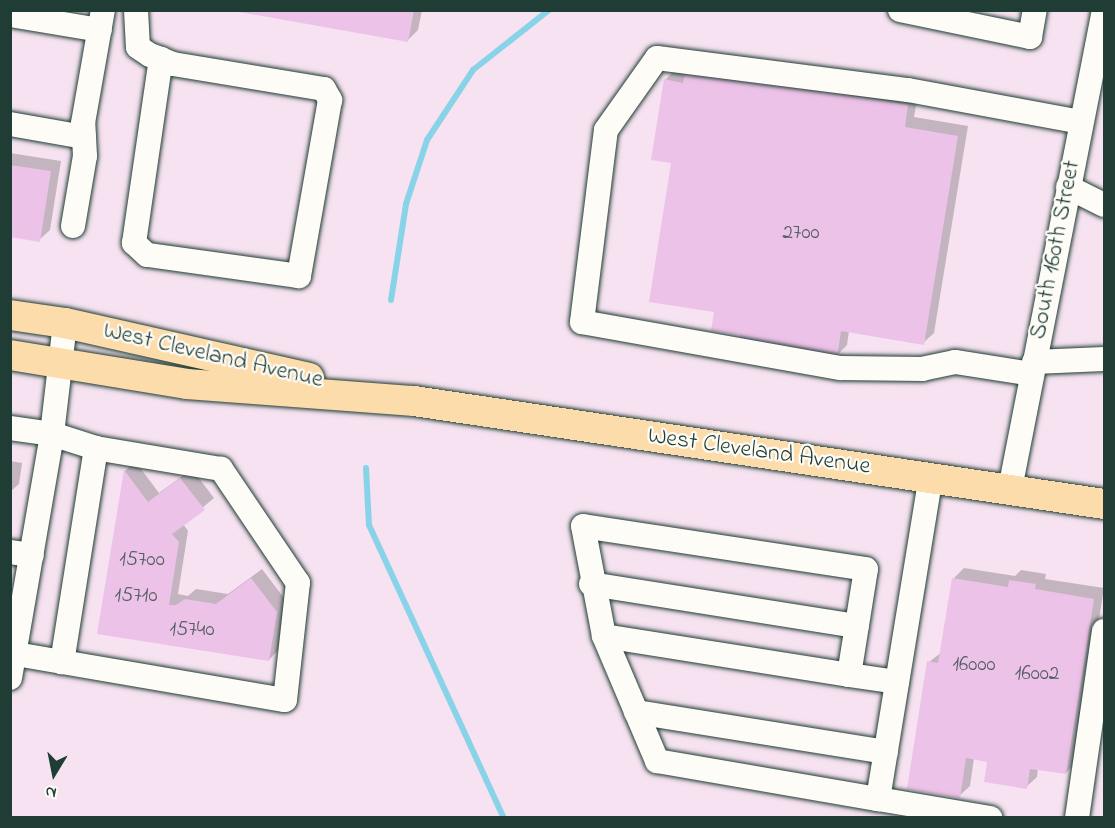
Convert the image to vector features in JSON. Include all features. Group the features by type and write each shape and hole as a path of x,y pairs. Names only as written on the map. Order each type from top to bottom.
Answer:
{"main road":[{"name":"West Cleveland Avenue","path":"10,315 65,323 414,401"},
{"name":"West Cleveland Avenue","path":"10,356 187,384 414,401 1104,504"}],"street":[{"path":"136,10 138,47 173,64 324,89 330,100 299,276 147,255 134,243 162,59"},
{"path":"900,10 1030,37 1035,10"},
{"name":"South 160th Street","path":"1010,489 1104,10"},
{"path":"10,15 101,20 83,123 86,156 73,226"},
{"path":"1081,122 908,90 657,58 606,130 582,321 840,368 923,369 955,362 1033,368 1104,359"},
{"path":"10,124 84,137"},
{"path":"1068,187 1104,205"},
{"path":"10,678 21,553 52,434 65,323"},
{"path":"10,428 52,434 96,448 221,469 298,583 285,699 13,653"},
{"path":"62,662 96,448"},
{"path":"879,799 931,477"},
{"path":"849,675 866,569 583,526 591,584 604,636 657,761 990,818"},
{"path":"591,584 857,626"},
{"path":"1077,818 1104,631"},
{"path":"604,636 897,682"},
{"path":"636,712 886,752"}],"shaded area":[{"path":"11,11 1104,11 1104,817 11,817"}],"building":[{"path":"228,10 414,10 408,42"},
{"path":"686,69 908,105 905,127 958,136 924,345 841,331 837,358 739,342 740,335 711,331 714,312 649,302 671,163 651,160 664,79 683,83"},
{"path":"10,165 51,171 40,242 10,237"},
{"path":"124,470 148,502 180,478 205,510 172,534 179,542 169,605 176,605 185,599 216,604 251,578 277,612 269,661 97,634"},
{"path":"952,578 1008,587 1009,580 1036,584 1035,589 1094,599 1066,774 1030,769 1027,789 984,782 987,762 966,758 960,798 907,789 927,661 938,663"}],"waterway":[{"path":"391,300 406,204 427,140 473,70 549,10"},
{"path":"366,468 369,525 504,818"}]}
